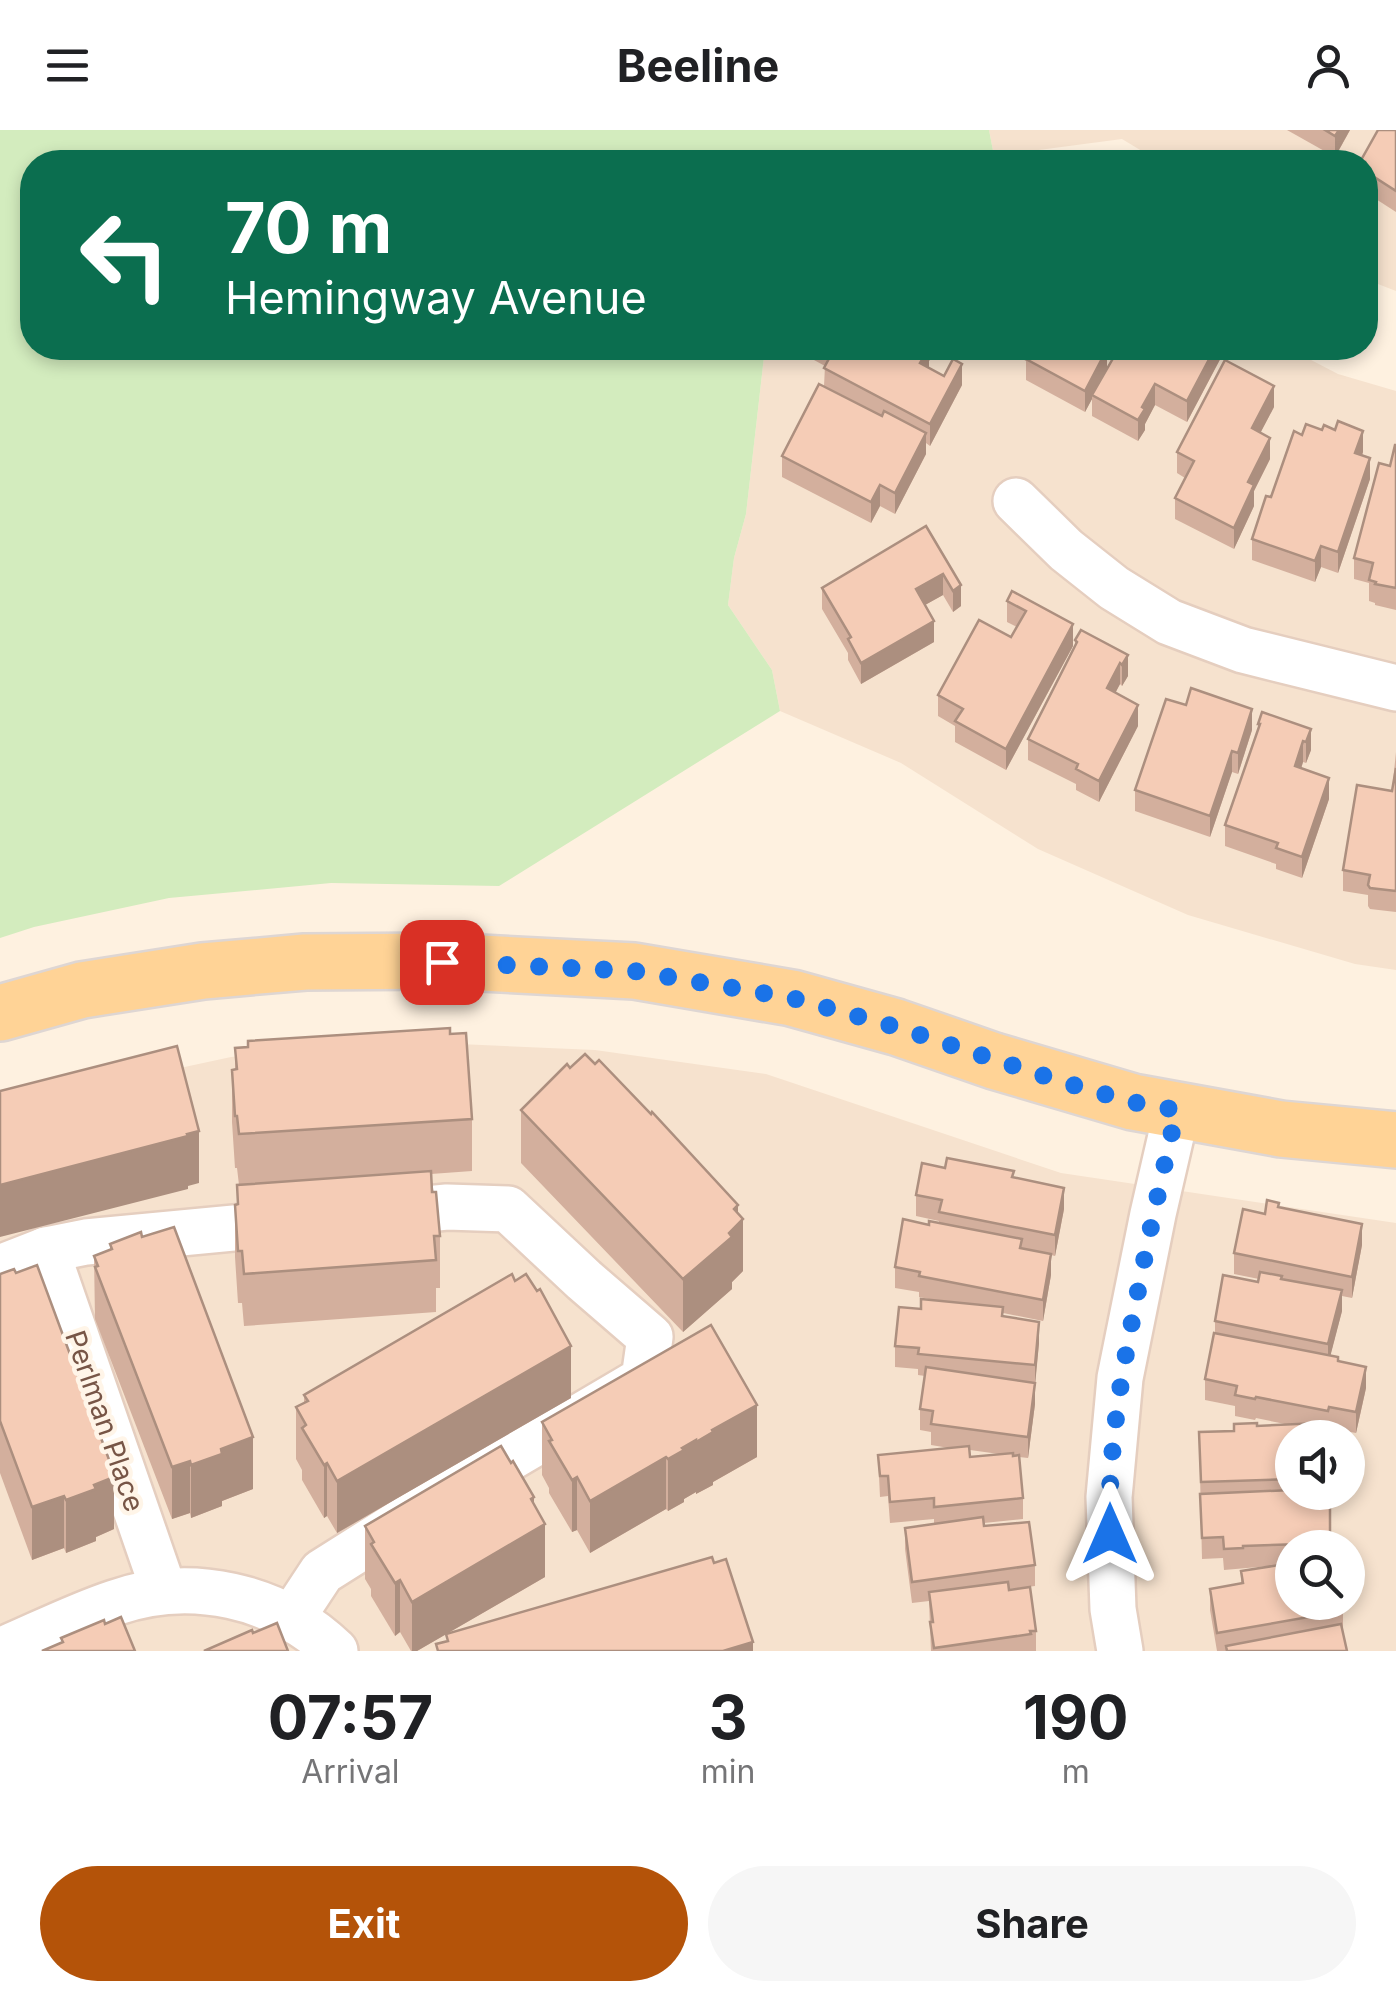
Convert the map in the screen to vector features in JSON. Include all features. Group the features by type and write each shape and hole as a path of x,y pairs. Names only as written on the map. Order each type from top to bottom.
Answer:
{"main road":[{"path":"0,1013 82,990 305,962 442,962 634,971 792,998 1132,1102 1281,1129 1396,1140"}],"street":[{"path":"1016,501 1066,550 1114,588 1170,622 1243,650 1396,688"},
{"path":"1120,1651 1113,1609 1109,1497 1120,1378 1177,1110"},
{"path":"0,1268 46,1250 86,1242 447,1207 508,1208 650,1336 644,1380 322,1572 292,1619"},
{"name":"Perlman Place","path":"46,1250 164,1591"},
{"path":"0,1651 116,1602 164,1591 205,1591 254,1600 292,1619 335,1651"}],"shaded area":[{"path":"989,130 1396,130 1396,291 1378,284 1378,150 1140,150 1122,139 1039,150 993,150"},
{"path":"764,360 1311,360 1338,374 1396,391 1396,970 1355,964 1188,915 1038,849 901,763 780,711 772,670 728,605 734,558 746,514"},
{"path":"415,1042 595,1050 766,1074 1061,1173 1396,1223 1396,1651 0,1651 0,1109 231,1057"}],"green space":[{"path":"0,130 989,130 993,150 20,150 20,360 764,360 746,514 734,558 728,605 772,670 780,711 499,886 331,883 169,898 0,938"}],"building":[{"path":"1378,130 1396,130 1396,191 1378,179 1378,150 1367,150"},
{"path":"828,360 922,360 920,363 944,376 952,360 962,364 930,424 824,368"},
{"path":"1028,360 1101,360 1085,391"},
{"path":"1112,360 1209,360 1187,401 1155,384 1138,420 1092,395"},
{"path":"1225,360 1274,386 1252,428 1270,438 1248,482 1254,485 1234,528 1175,498 1194,461 1177,452"},
{"path":"819,384 926,433 895,493 880,485 871,502 782,456"},
{"path":"1338,421 1363,431 1355,453 1370,458 1338,552 1321,546 1315,561 1252,539 1294,431 1302,435 1306,424 1335,430"},
{"path":"1395,445 1396,588 1369,580 1373,563 1354,558 1379,463 1390,466"},
{"path":"926,526 961,585 953,591 943,574 916,589 934,621 861,663 848,639 851,637 822,588"},
{"path":"1012,591 1073,624 1006,749 955,721 963,709 938,695 979,620 1011,637 1026,611 1007,601"},
{"path":"1081,630 1128,655 1107,688 1138,705 1099,781 1076,769 1078,764 1028,739"},
{"path":"1191,688 1252,709 1238,753 1232,751 1210,816 1135,790 1166,699 1186,705"},
{"path":"1262,712 1311,729 1295,766 1329,778 1302,857 1276,848 1278,843 1225,825"},
{"path":"1396,768 1396,891 1370,888 1370,875 1343,870 1357,785 1392,791"},
{"path":"450,1028 450,1034 466,1033 472,1119 239,1134 232,1070 237,1069 235,1048 248,1047 248,1041"},
{"path":"177,1046 199,1131 0,1185 0,1091"},
{"path":"585,1054 595,1064 599,1060 652,1112 738,1205 734,1209 743,1219 729,1233 732,1237 683,1279 521,1110 567,1064 570,1068"},
{"path":"947,1158 1014,1171 1012,1177 1064,1188 1055,1235 939,1212 942,1200 916,1195 922,1163 945,1168"},
{"path":"431,1171 440,1236 434,1236 436,1260 244,1274 242,1251 238,1251 237,1185"},
{"path":"1267,1200 1279,1203 1278,1207 1362,1224 1352,1277 1234,1253 1243,1209 1265,1214"},
{"path":"903,1219 1022,1239 1020,1248 1051,1254 1043,1300 919,1276 920,1272 895,1267"},
{"path":"174,1227 253,1437 221,1449 222,1454 172,1467 94,1256 112,1249 110,1244 141,1232 142,1237"},
{"path":"37,1265 114,1477 94,1485 96,1489 66,1500 64,1496 32,1507 0,1421 0,1274"},
{"path":"1260,1272 1342,1290 1328,1344 1215,1321 1223,1275 1258,1282"},
{"path":"512,1274 515,1281 526,1274 537,1291 540,1289 571,1346 337,1481 302,1428 306,1425 296,1407 308,1401 304,1395"},
{"path":"921,1299 1003,1307 1002,1316 1039,1322 1035,1365 918,1354 919,1348 895,1346 899,1307 921,1309"},
{"path":"711,1325 757,1405 590,1501 577,1477 572,1480 542,1422"},
{"path":"1214,1333 1338,1357 1338,1361 1366,1367 1356,1412 1235,1395 1237,1386 1205,1379"},
{"path":"926,1367 1035,1383 1028,1437 931,1424 933,1411 920,1409"},
{"path":"1234,1424 1275,1425 1275,1480 1201,1482 1199,1432 1234,1431"},
{"path":"501,1446 534,1497 531,1499 545,1524 412,1602 400,1580 395,1583 371,1544 374,1542 365,1526"},
{"path":"969,1446 970,1457 1019,1455 1023,1498 934,1507 934,1498 890,1502 888,1476 880,1476 878,1455"},
{"path":"1275,1491 1275,1510 1330,1510 1330,1530 1275,1530 1275,1545 1224,1549 1223,1537 1202,1538 1200,1494"},
{"path":"983,1517 984,1526 1029,1522 1035,1565 912,1582 905,1528"},
{"path":"712,1557 714,1563 726,1559 753,1642 723,1651 438,1651 436,1644 448,1641 446,1634"},
{"path":"1275,1566 1275,1620 1291,1620 1217,1633 1210,1589 1243,1583 1241,1571"},
{"path":"1008,1582 1009,1590 1030,1587 1036,1631 934,1648 929,1592"},
{"path":"121,1617 135,1651 42,1651 63,1642 61,1638"},
{"path":"277,1623 288,1651 204,1651 252,1630 253,1633"},
{"path":"1341,1624 1347,1651 1227,1651 1226,1646"}],"route":[{"path":"442,962 634,971 792,998 896,1027 1066,1083 1177,1110 1120,1378 1109,1497 1110,1534"}]}
